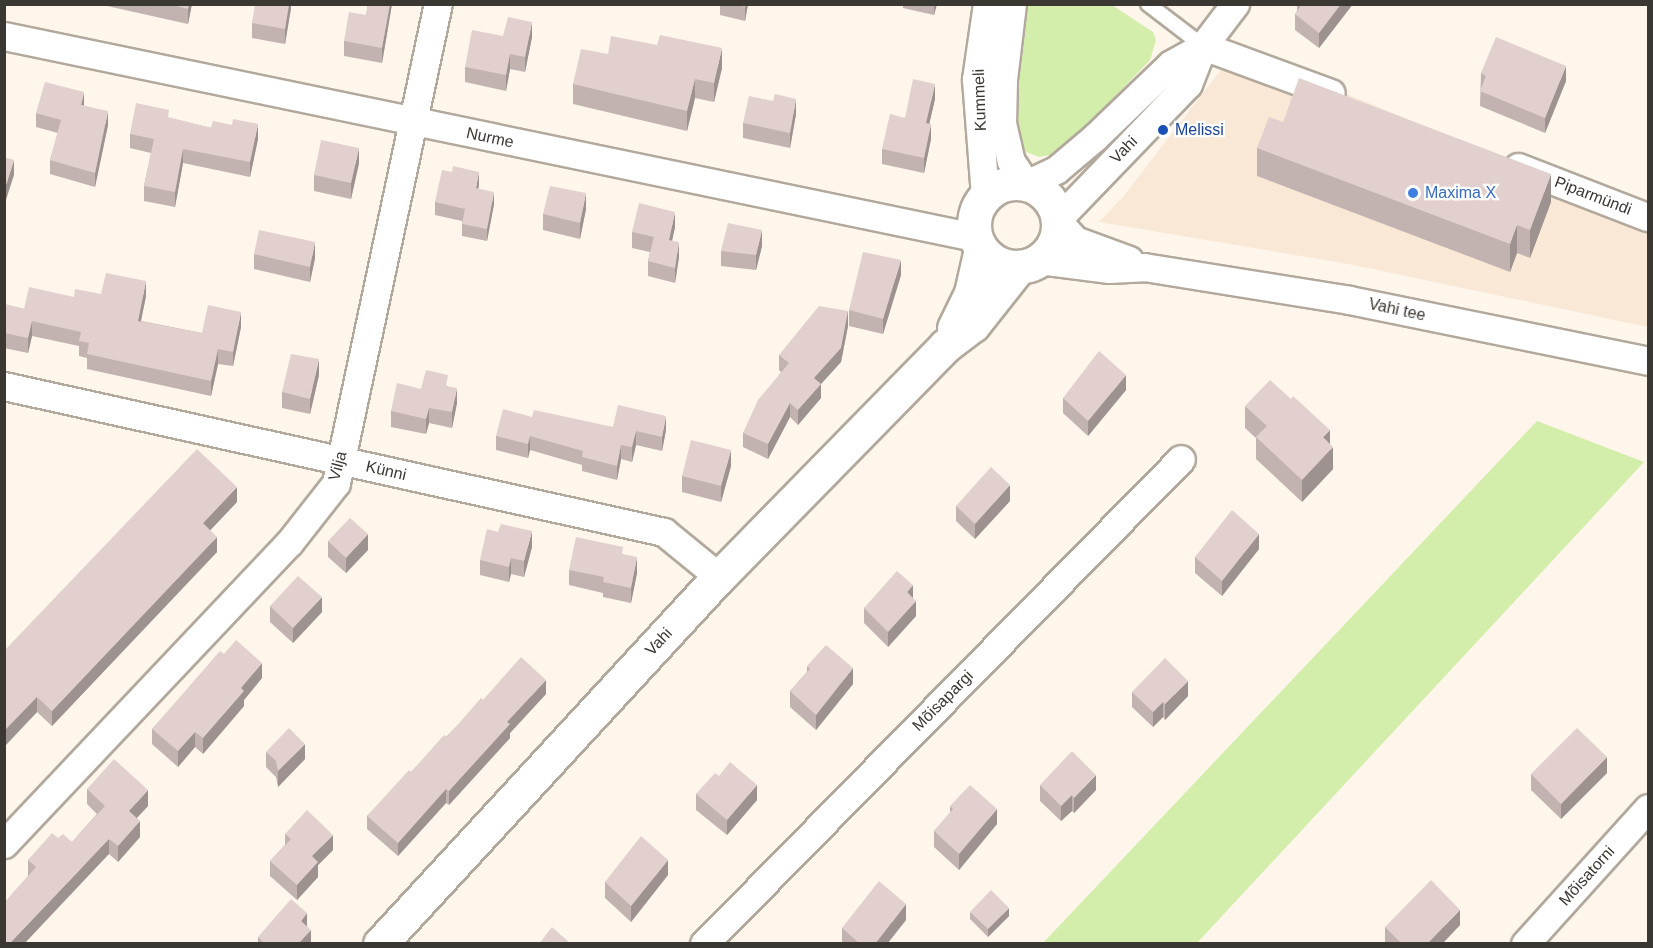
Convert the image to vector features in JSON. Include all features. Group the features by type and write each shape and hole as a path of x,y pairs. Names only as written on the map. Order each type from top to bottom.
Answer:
{"street":[{"name":"Vilja","path":"7,836 289,543 336,483 438,4"},
{"name":"Kummeli","path":"985,196 976,79 987,4"},
{"name":"Kummeli","path":"1012,4 1003,80 1002,123 1011,161 1026,184"},
{"name":"Vahi","path":"1057,220 1188,84 1203,46 1235,4"},
{"name":"Nurme","path":"4,36 978,243"},
{"path":"1203,46 1350,101"},
{"name":"Vahi","path":"1026,184 1056,170 1095,137 1172,64 1203,46"},
{"name":"Piparmündi","path":"1493,157 1647,217"},
{"path":"1005,184 1026,184 1047,198 1057,220 1055,241 1029,264 1005,266 988,257 978,243 974,222 977,208 985,196 1005,184"},
{"name":"Vahi tee","path":"1057,220 1075,240 1144,267 1349,300 1648,361"},
{"name":"Vahi","path":"945,346 971,293 978,243"},
{"name":"Vahi","path":"380,944 719,577 945,346 973,325 1029,264"},
{"name":"Vahi tee","path":"1029,264 1109,269 1144,267"},
{"name":"Künni","path":"4,386 664,532 719,577"},
{"name":"Mõisapargi","path":"704,944 1181,459"},
{"name":"Mõisatorni","path":"1525,944 1648,808"}],"lane":[{"path":"1148,4 1203,46"}],"shaded area":[{"path":"1237,49 1648,218 1648,327 1349,264 1099,222 1123,197"}],"green space":[{"path":"1028,5 1112,5 1153,32 1156,40 1150,60 1078,135 1056,154 1039,157 1024,151 1013,135"},
{"path":"1537,421 1644,462 1197,943 1043,943"}],"building":[{"path":"169,4 189,4 188,9"},
{"path":"255,4 289,4 285,29 252,23"},
{"path":"368,4 390,4 382,48 344,41 349,12 366,15"},
{"path":"1302,4 1341,4 1319,33 1295,14"},
{"path":"508,17 532,22 525,57 510,54 506,75 465,67 472,30 503,36"},
{"path":"660,35 722,48 714,83 695,79 687,111 573,84 581,49 608,54 611,36 657,45"},
{"path":"1496,37 1566,66 1545,118 1480,91 1486,76 1481,73"},
{"name":"Maxima X","path":"1299,78 1551,174 1530,230 1517,225 1510,244 1257,148 1269,117 1283,122"},
{"path":"913,79 935,84 926,123 931,124 924,158 882,149 890,114 905,118"},
{"path":"45,82 84,92 81,105 108,111 95,173 50,160 61,120 36,113"},
{"path":"775,94 796,99 790,133 743,123 749,96 773,101"},
{"path":"136,103 169,110 168,117 211,128 213,121 232,125 233,119 258,124 250,162 183,149 175,192 144,186 154,139 130,134"},
{"path":"321,140 359,148 351,183 314,175"},
{"path":"4,157 14,160 4,191"},
{"path":"453,166 479,172 476,188 494,192 487,229 462,224 465,209 435,202 442,170 452,172"},
{"path":"550,186 586,193 580,223 543,214"},
{"path":"639,203 675,212 669,240 679,242 675,268 648,261 654,237 632,232"},
{"path":"728,223 762,230 756,255 721,251"},
{"path":"259,230 315,242 310,267 254,254"},
{"path":"863,252 901,260 883,319 849,310"},
{"path":"106,273 146,281 138,321 202,333 208,305 241,312 233,352 218,349 211,381 87,354 89,343 79,341 81,332 32,321 28,338 4,333 4,304 24,309 29,287 74,297 75,289 101,294"},
{"path":"819,306 848,311 841,348 814,378 821,384 798,410 790,403 768,444 743,433 758,400 789,363 779,355"},
{"path":"1099,351 1126,375 1088,421 1063,398"},
{"path":"291,354 319,359 310,399 282,392"},
{"path":"426,370 448,375 446,386 457,388 452,412 429,408 426,419 391,411 397,383 421,389"},
{"path":"1270,380 1291,399 1293,396 1330,430 1323,437 1333,447 1302,480 1256,437 1267,426 1245,406"},
{"path":"618,405 666,416 662,437 636,431 632,447 621,445 617,466 582,457 583,451 530,436 528,444 496,436 503,409 532,417 534,410 613,427"},
{"path":"691,440 731,450 721,486 682,476"},
{"path":"197,449 237,487 203,523 217,537 52,711 37,697 4,731 4,651"},
{"path":"991,467 1010,485 975,524 956,506"},
{"path":"1232,510 1259,534 1222,581 1195,557"},
{"path":"350,518 368,534 346,558 328,541"},
{"path":"501,524 532,531 524,561 511,558 509,567 480,560 487,529 498,532"},
{"path":"576,537 623,547 622,554 637,557 631,588 603,582 604,577 569,570"},
{"path":"897,571 913,585 907,592 916,601 888,632 864,608"},
{"path":"298,576 322,597 293,628 270,606"},
{"path":"236,640 262,663 241,688 244,691 203,738 195,732 178,751 152,729 220,651 224,654"},
{"path":"826,645 853,668 816,715 790,691 810,669 807,666"},
{"path":"521,657 546,680 507,722 510,724 449,791 446,789 398,843 367,816 444,735 447,737 481,698 483,700"},
{"path":"1165,658 1188,681 1165,704 1163,702 1153,712 1132,692"},
{"path":"289,728 305,744 278,771 276,761 266,752"},
{"path":"1577,728 1607,757 1561,804 1531,774"},
{"path":"1072,751 1096,775 1074,798 1072,795 1061,806 1040,785"},
{"path":"114,759 148,790 129,811 140,821 118,846 109,839 9,944 4,944 4,899 6,901 36,867 28,860 52,833 58,838 63,834 72,842 105,806 87,789"},
{"path":"730,762 757,785 727,820 696,794 715,773 719,776"},
{"path":"970,785 997,809 959,854 934,831 953,809 950,806"},
{"path":"307,810 333,835 312,856 318,862 297,885 270,861 291,839 285,834"},
{"path":"641,836 668,860 631,906 605,882"},
{"path":"1431,880 1460,910 1427,944 1402,944 1385,927"},
{"path":"879,881 906,904 875,944 860,944 842,928"},
{"path":"991,890 1009,908 988,929 970,912"},
{"path":"291,899 307,913 301,921 311,930 298,944 265,944 258,937"},
{"path":"552,927 571,944 539,944"}],"place":[{"name":"Melissi","path":"1163,130"},
{"name":"Maxima X","path":"1413,193"}]}
